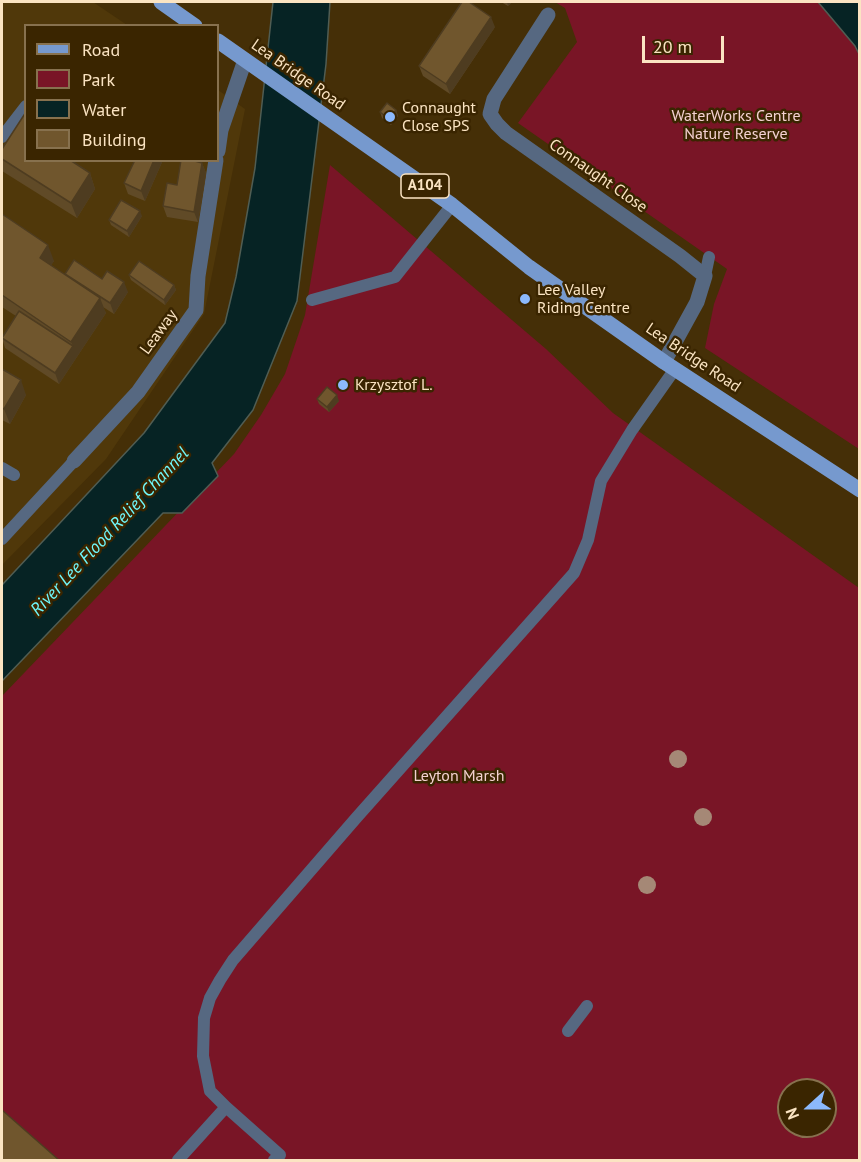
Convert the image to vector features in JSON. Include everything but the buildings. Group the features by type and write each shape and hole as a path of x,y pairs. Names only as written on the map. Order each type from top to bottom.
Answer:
{"main road":[{"path":"161,2 192,24"},
{"name":"Lea Bridge Road","path":"219,42 452,205 528,267 669,365 860,490"}],"street":[{"name":"Connaught Close","path":"548,15 490,105 492,118 506,133 705,276"},
{"path":"219,144 221,130 245,60"},
{"name":"Leaway","path":"74,461 138,392 196,310 198,276 216,162"},
{"path":"669,365 697,302 705,276"}],"lane":[{"path":"2,137 24,109"},
{"path":"312,300 395,277 452,205"},
{"path":"705,276 709,257"},
{"path":"274,1161 280,1155 210,1091 203,1056 204,1017 210,998 233,960 574,573 588,540 601,481 669,365"},
{"path":"2,539 74,461"},
{"path":"2,468 14,475"},
{"path":"568,1031 587,1006"},
{"path":"178,1161 226,1107"}],"shaded area":[{"path":"2,2 93,2 126,24 24,24 24,162 219,162 219,91 245,109 204,314 106,459 2,565"}],"green space":[{"name":"WaterWorks Centre Nature Reserve","path":"555,2 859,2 859,449 705,348 714,304 727,269 518,123 577,42 565,8"},
{"name":"Leyton Marsh","path":"330,165 546,349 613,413 859,588 859,1160 2,1160 2,696 234,454 261,415 285,374 305,315"}],"water":[{"name":"River Lee Flood Relief Channel","path":"273,2 330,2 326,64 297,301 253,410 212,463 218,476 182,513 163,513 2,681 2,585 144,433 225,323 236,277 255,168"},
{"path":"818,2 859,2 859,54 855,46"}],"place":[{"name":"Connaught Close SPS","path":"390,117"},
{"name":"Lee Valley Riding Centre","path":"525,299"},
{"name":"Krzysztof L.","path":"343,385"}]}
